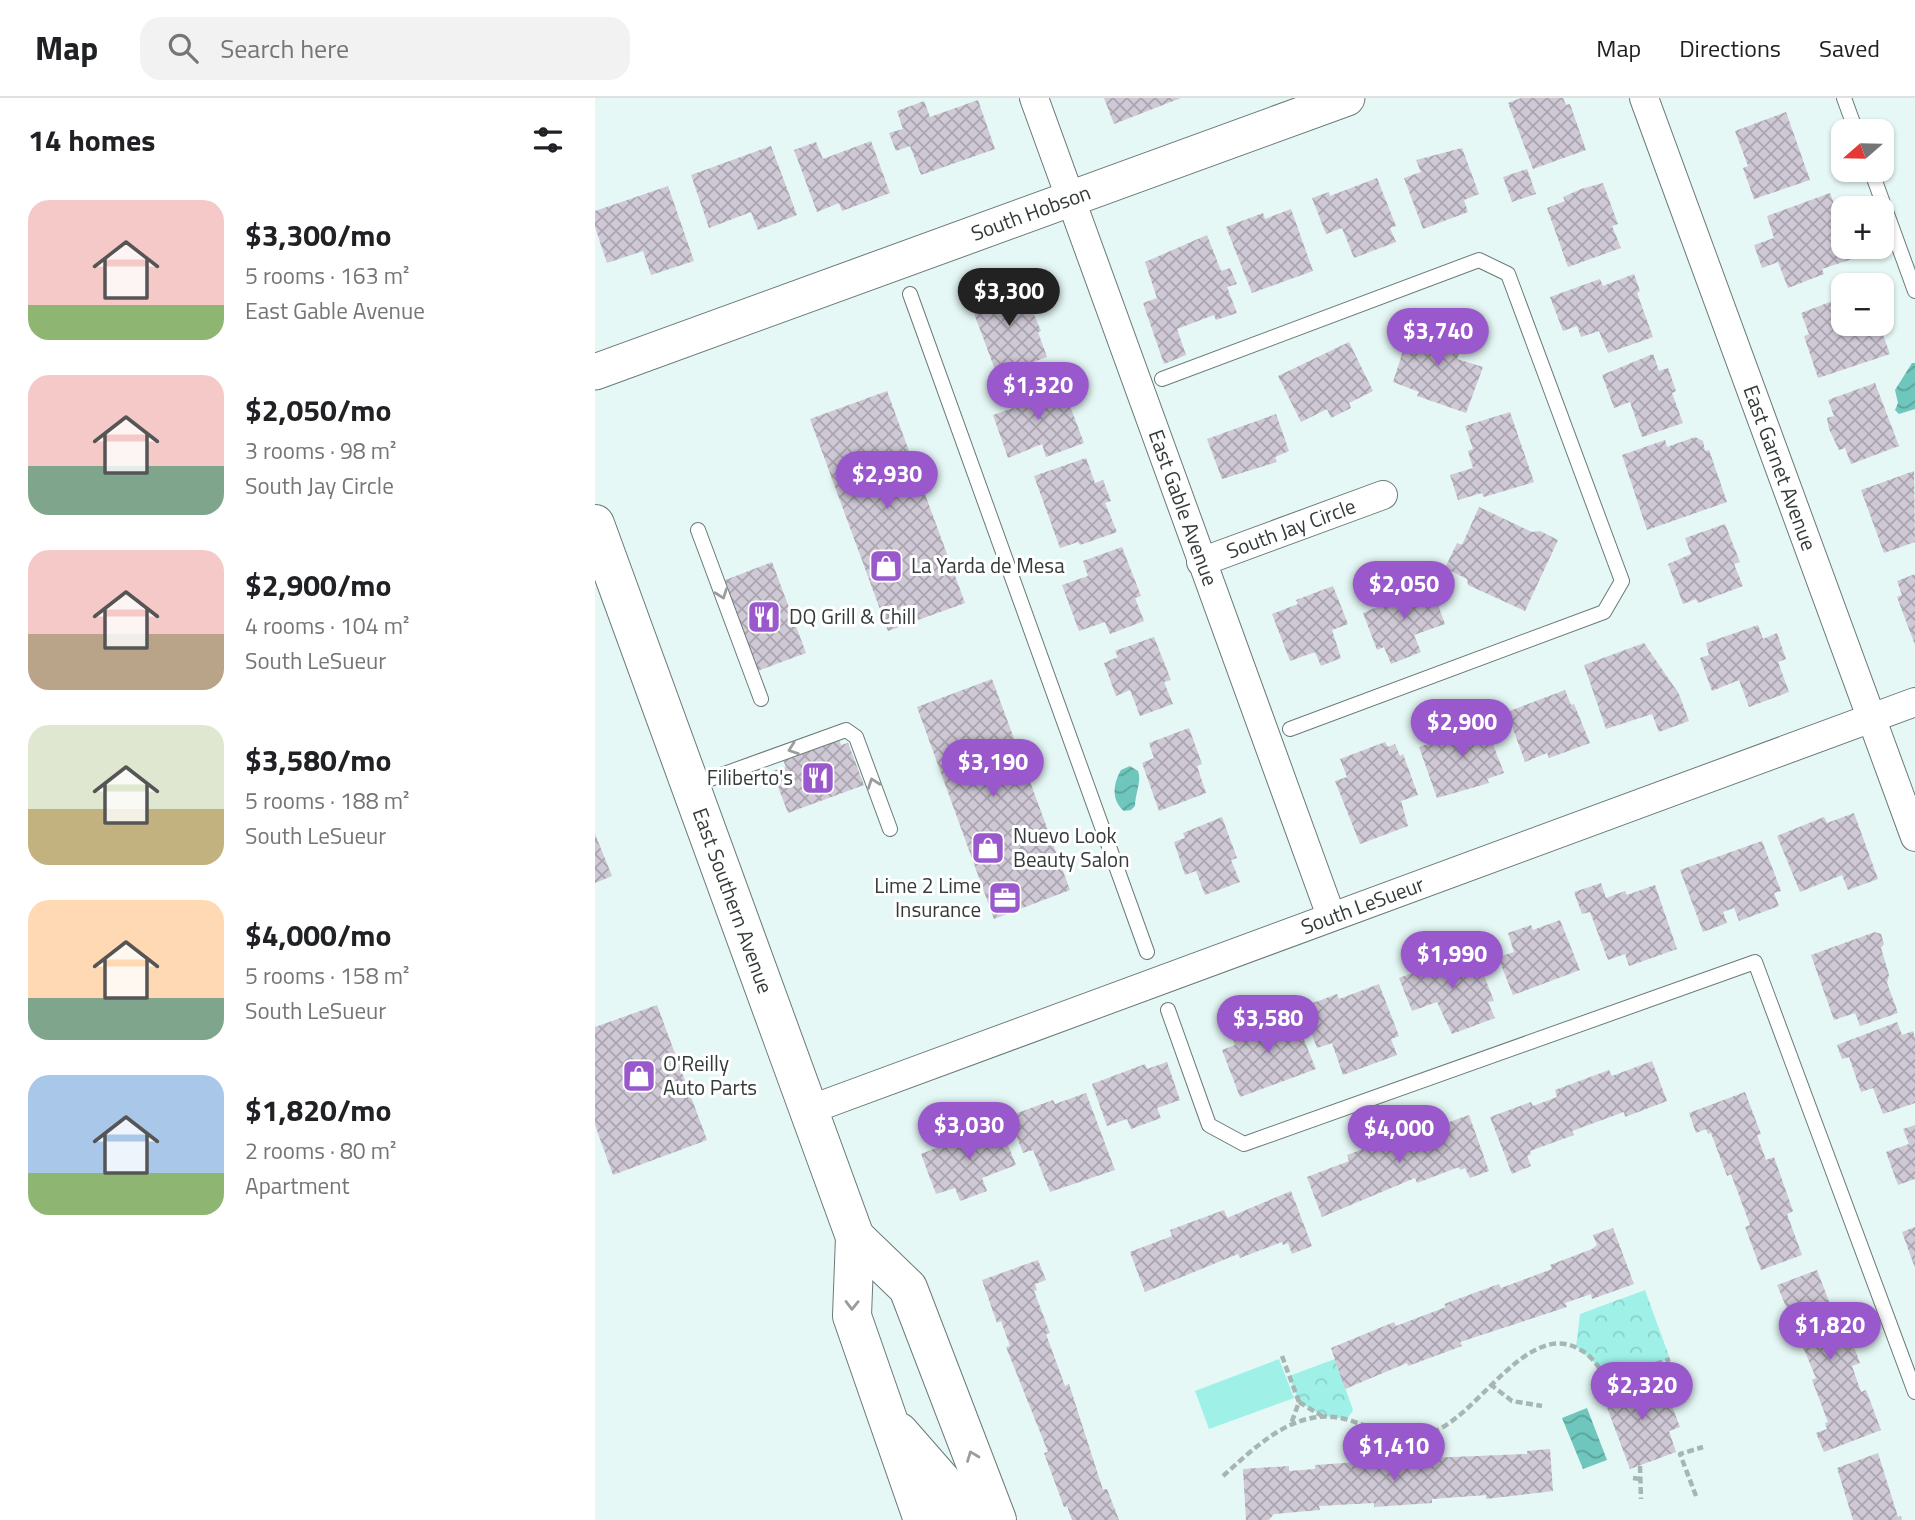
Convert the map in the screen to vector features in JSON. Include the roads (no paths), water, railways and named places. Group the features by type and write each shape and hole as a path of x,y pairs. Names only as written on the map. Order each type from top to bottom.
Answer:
{"main road":[{"name":"East Southern Avenue","path":"595,524 855,1237 852,1316 923,1520"},
{"name":"East Southern Avenue","path":"855,1237 908,1288 997,1520"},
{"path":"888,1421 922,1455 948,1488 961,1520"}],"street":[{"name":"East Gable Avenue","path":"1034,98 1331,916"},
{"name":"South Hobson","path":"595,372 1347,98"},
{"name":"East Garnet Avenue","path":"1644,98 1915,837"},
{"name":"South Jay Circle","path":"1202,562 1383,495"},
{"name":"South LeSueur","path":"809,1110 1915,702"}],"lane":[{"path":"1844,98 1852,119"},
{"path":"1875,182 1915,291"},
{"path":"1162,379 1479,260 1508,274 1622,581 1604,612 1290,729"},
{"path":"910,294 1147,952"},
{"path":"698,530 761,699"},
{"path":"690,787 846,730 856,737 890,829"},
{"path":"1168,1010 1209,1125 1244,1144 1755,962 1915,1392"}],"water":[{"path":"1912,363 1915,363 1915,409 1899,414 1895,410 1898,403 1895,390"},
{"path":"1130,766 1138,771 1139,783 1135,806 1124,811 1115,797 1115,786 1121,770"},
{"path":"1587,1408 1607,1460 1583,1469 1562,1418"}],"place":[{"name":"La Yarda de Mesa","path":"886,566"},
{"name":"DQ Grill & Chill","path":"764,617"},
{"name":"Filiberto's","path":"818,778"},
{"name":"Nuevo Look Beauty Salon","path":"988,848"},
{"name":"Lime 2 Lime Insurance","path":"1005,898"},
{"name":"O'Reilly Auto Parts","path":"639,1076"}]}
